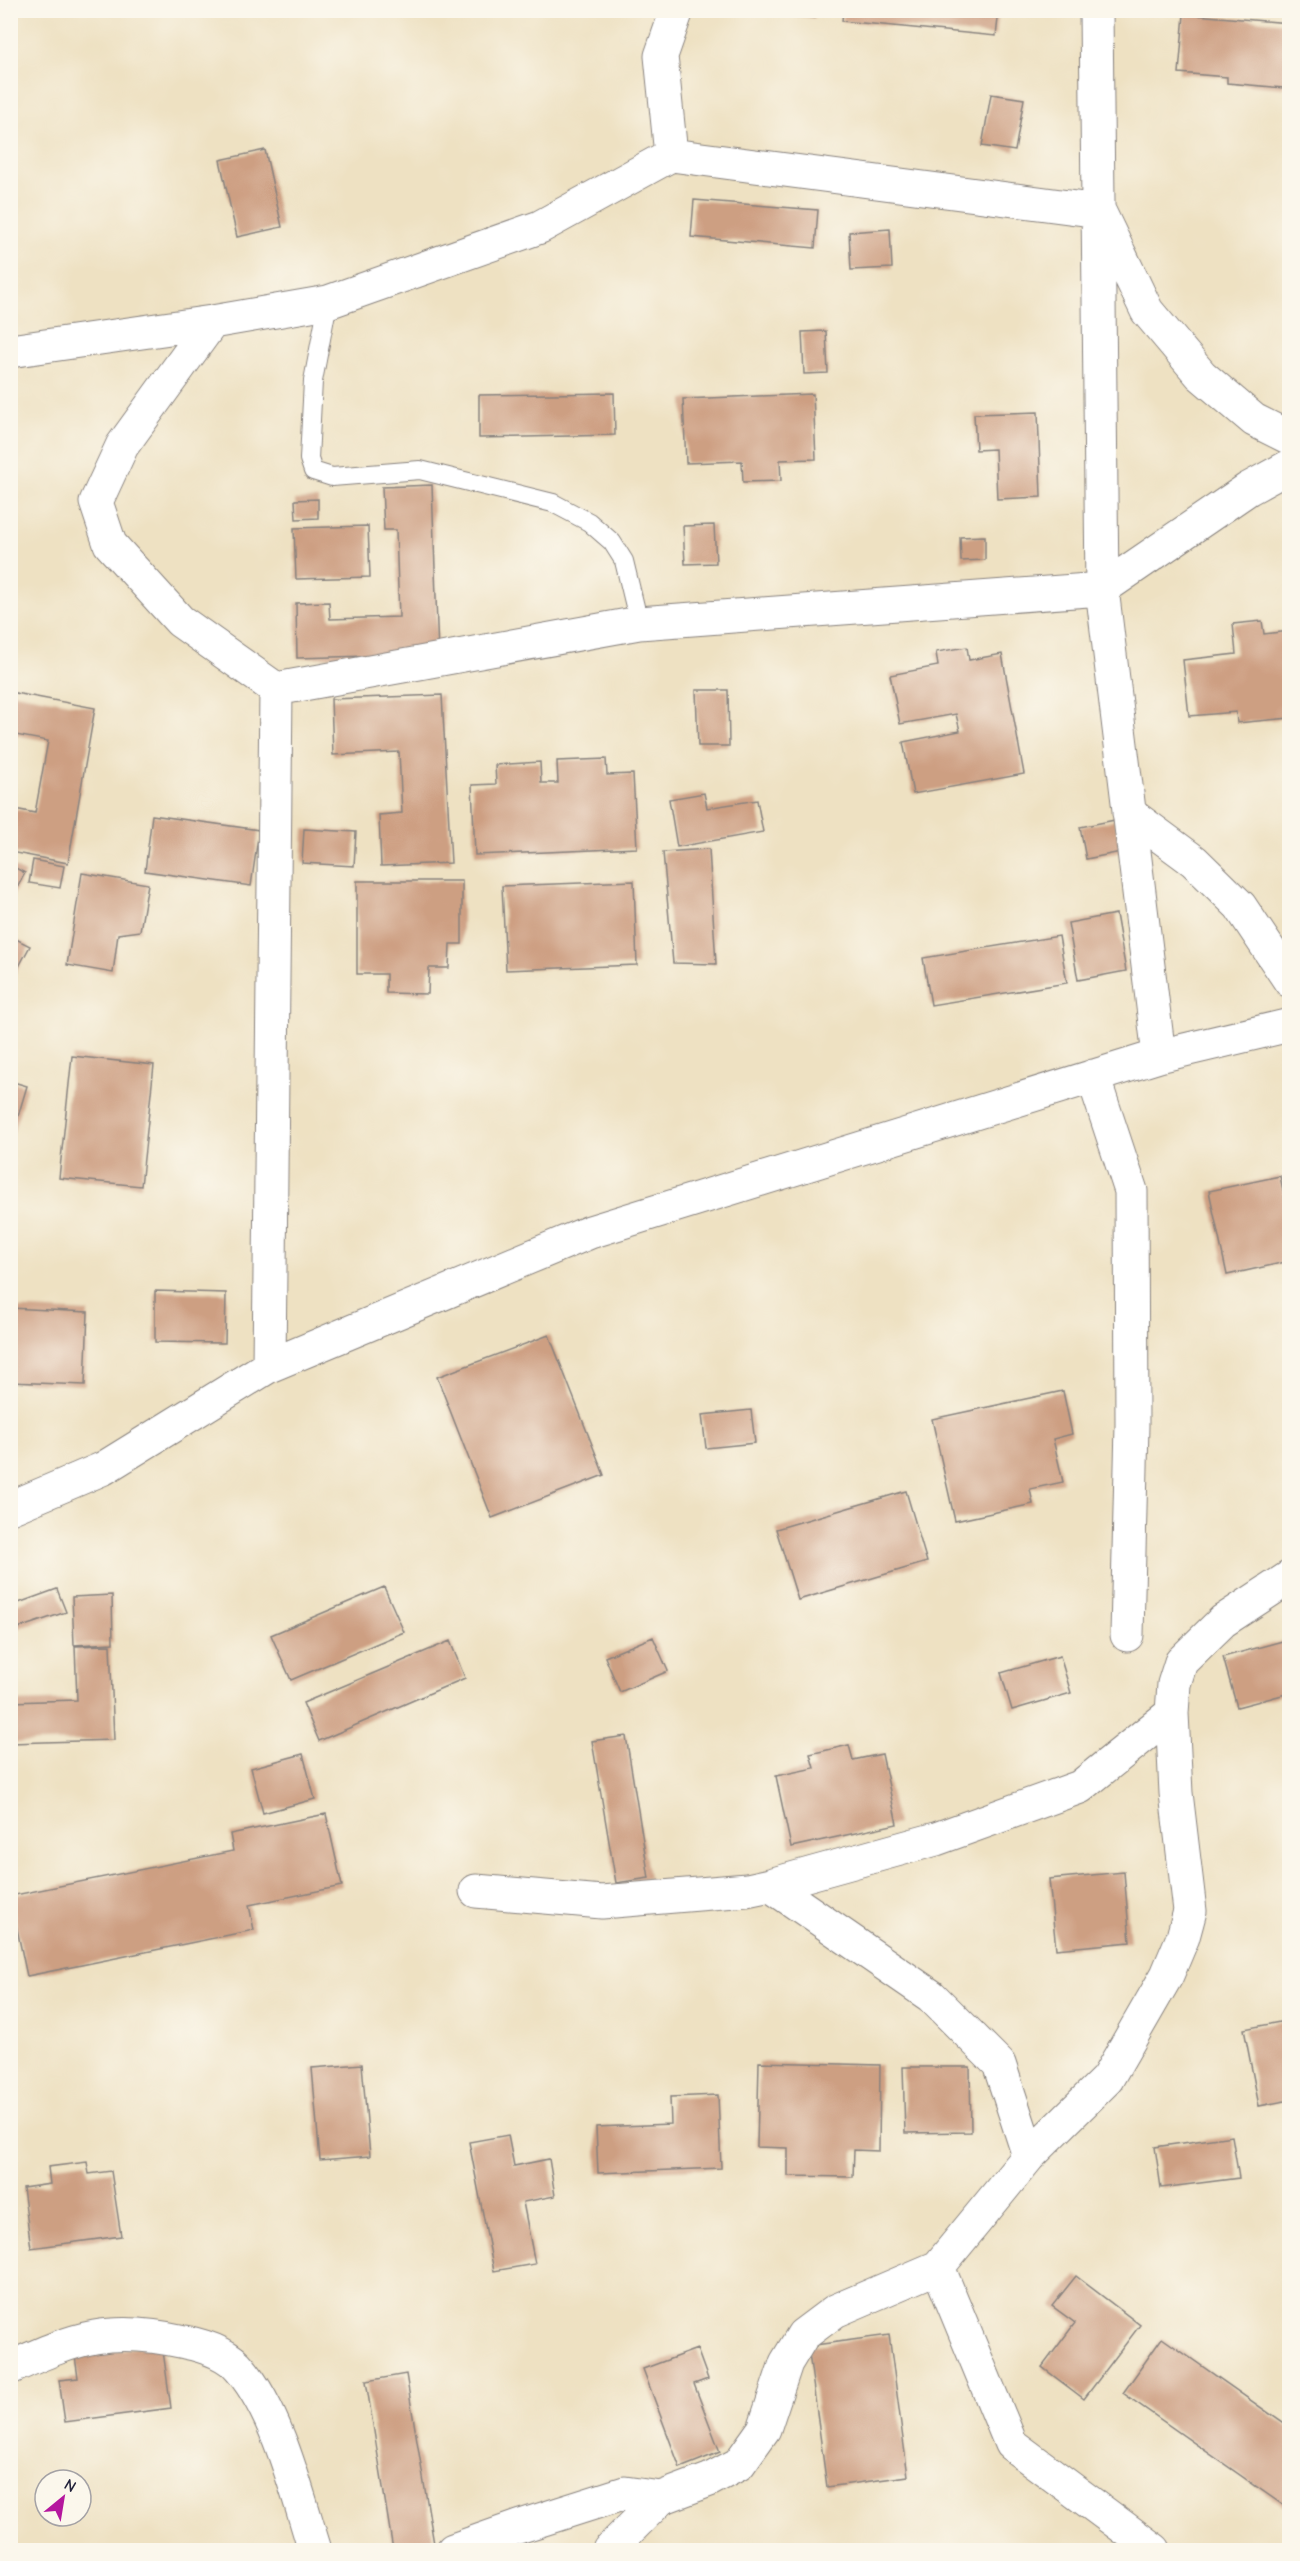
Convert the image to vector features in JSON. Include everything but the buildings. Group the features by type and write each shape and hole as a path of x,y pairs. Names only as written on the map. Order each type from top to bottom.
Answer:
{"street":[{"path":"670,155 662,56 677,10"},
{"path":"1096,10 1102,589 1159,1056"},
{"path":"10,351 212,322 328,302 540,227 670,155 1099,211"},
{"path":"1099,211 1147,311 1201,375 1254,420 1290,438"},
{"path":"212,322 122,446 96,502 110,544 180,621 276,689 639,623 1102,589 1248,489 1290,466"},
{"path":"269,1366 276,689"},
{"path":"1129,813 1194,861 1240,906 1290,981"},
{"path":"10,1508 104,1468 269,1366 590,1232 1159,1056 1290,1025"},
{"path":"1093,1076 1131,1191 1132,1425 1127,1635"},
{"path":"609,2550 661,2498 709,2480 739,2464 764,2429 786,2363 803,2335 835,2311 938,2267 1029,2156 1107,2079 1167,1975 1183,1937 1190,1911 1176,1793 1172,1713 1174,1684 1181,1662 1223,1621 1290,1577"},
{"path":"476,1891 602,1902 747,1890 770,1885 936,1839 1080,1787 1172,1713"},
{"path":"770,1885 931,1996 999,2064 1029,2156"},
{"path":"938,2267 1011,2444 1154,2550"},
{"path":"10,2368 59,2346 106,2334 151,2334 210,2348 240,2368 256,2390 282,2448 315,2550"},
{"path":"453,2550 625,2493 661,2498"}],"lane":[{"path":"328,302 313,381 309,459 313,471 332,477 420,470 553,503 589,522 612,542 624,561 639,623"}]}
